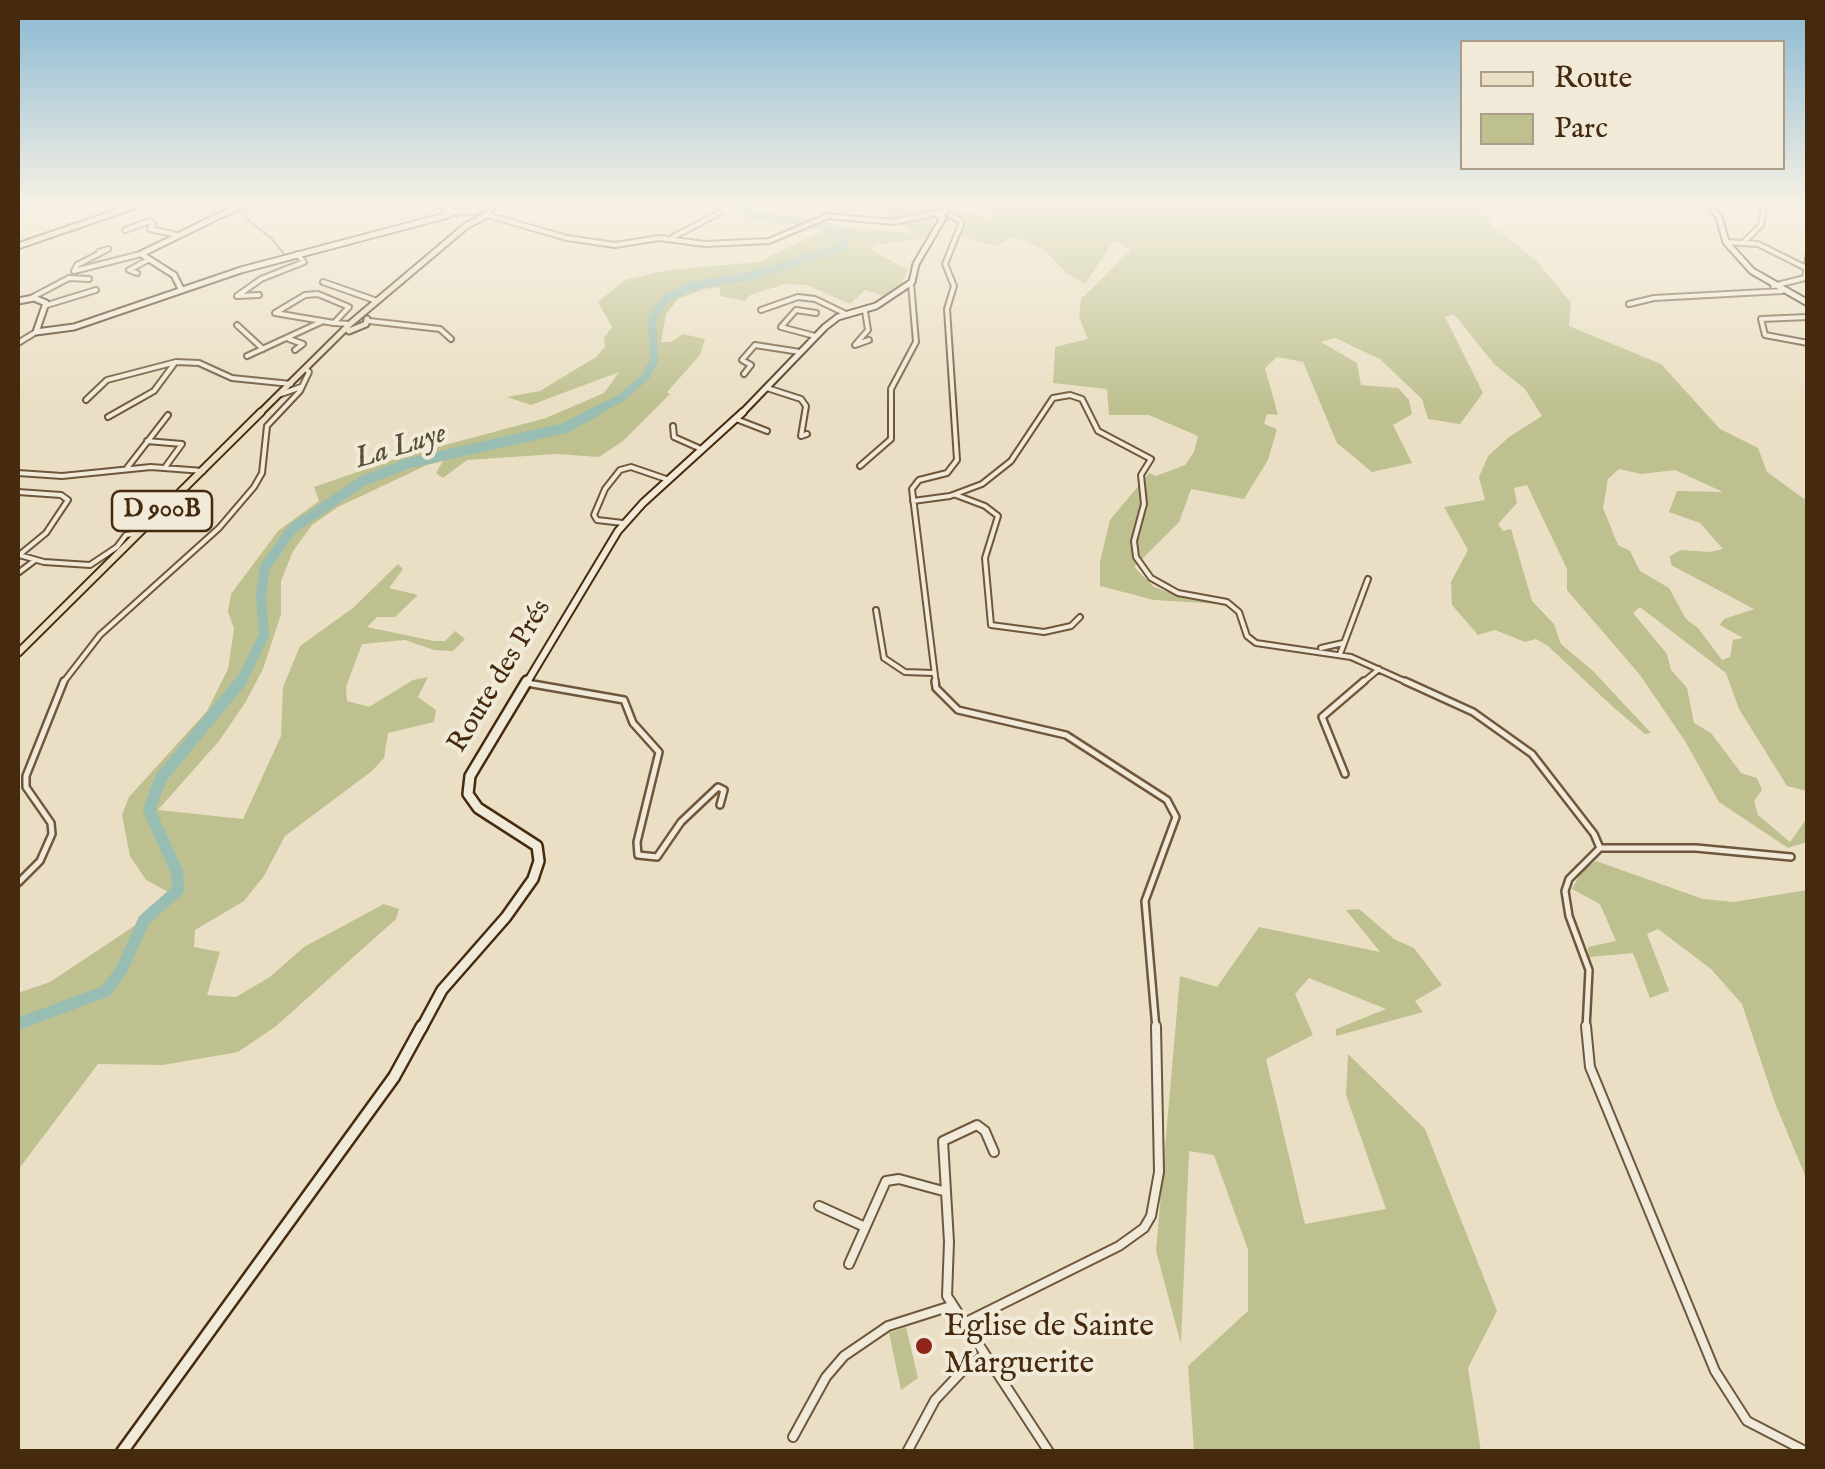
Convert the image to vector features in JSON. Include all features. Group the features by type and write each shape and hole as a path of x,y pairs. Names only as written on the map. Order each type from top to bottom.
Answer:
{"main road":[{"name":"D 900B","path":"18,653 337,339 413,272"}],"street":[{"path":"168,272 181,289"},
{"path":"18,343 36,332 78,326 239,272"},
{"path":"258,295 237,296 280,272"},
{"path":"860,466 891,439 890,390 897,384 916,342 910,283 914,272"},
{"path":"948,272 954,286 946,310 957,460 948,473 915,482 912,501 933,673 940,694 958,710 1066,735 1167,800 1176,817 1144,901 1157,1039 1159,1172 1150,1216 1144,1228 1119,1246 964,1323"},
{"path":"1753,272 1808,303"},
{"path":"1773,286 1804,278 1805,272"},
{"path":"18,301 68,278 89,279"},
{"path":"324,282 378,302"},
{"name":"Route des Prés","path":"124,1450 394,1077 442,990 506,917 533,878 539,861 537,846 478,808 468,785 623,523 736,420 831,322 865,311 910,283"},
{"path":"36,332 47,305 70,294 96,290"},
{"path":"1629,304 1654,298 1782,291"},
{"path":"334,323 350,307 318,294 305,295 276,313 322,322 334,323 359,322 440,329 451,340"},
{"path":"31,298 47,305"},
{"path":"761,310 787,298 804,298 846,314"},
{"path":"815,336 781,327 796,310 816,313"},
{"path":"865,311 868,330 854,345 869,340"},
{"path":"1808,317 1761,319 1765,335 1808,343"},
{"path":"247,356 322,322"},
{"path":"237,324 263,350"},
{"path":"289,339 304,344 295,350"},
{"path":"744,374 751,365 742,360 755,345 800,352"},
{"path":"108,417 154,391 176,362"},
{"path":"86,400 107,380 176,362 198,364 232,378 291,384"},
{"path":"18,883 40,861 52,834 51,823 26,788 26,776 60,687 100,635 219,528 254,488 262,473 267,426 303,385 310,372 306,369"},
{"path":"281,394 303,385"},
{"path":"766,388 802,399 806,406 801,436 807,434"},
{"path":"912,501 956,494 982,484 1011,461 1054,398 1078,397 1085,401 1092,425 1098,431 1150,458 1141,475 1144,504 1134,541 1143,571 1170,589 1227,602 1239,612 1247,636 1256,642 1318,649 1378,668 1441,695 1519,742 1556,784 1600,848"},
{"path":"126,469 168,415"},
{"path":"736,420 767,431"},
{"path":"673,426 674,437 704,450"},
{"path":"147,441 182,444 165,467"},
{"path":"18,474 62,476 165,467 203,471"},
{"path":"623,523 597,520 594,516 605,489 620,470 631,467 670,480"},
{"path":"18,492 61,494 68,500 46,532 18,556"},
{"path":"956,494 998,516 986,558 991,626 1044,632 1071,626 1080,617"},
{"path":"18,556 34,561 95,563 126,535 139,533"},
{"path":"18,573 34,561"},
{"path":"1340,654 1368,579"},
{"path":"876,610 884,658 905,672 933,673"},
{"path":"1318,649 1343,643"},
{"path":"1346,774 1322,716 1378,668"},
{"path":"527,683 624,700 633,724 659,752 637,842 638,855 657,858 681,822 718,787 724,790 720,805"},
{"path":"1791,857 1696,848 1600,848 1569,880 1565,890 1569,916 1589,970 1585,1040 1590,1067 1701,1340 1748,1421 1806,1452"},
{"path":"994,1152 985,1131 977,1126 942,1141 949,1242 946,1288 951,1306 1049,1452"},
{"path":"849,1264 886,1181 899,1179 943,1190"},
{"path":"819,1206 865,1227"},
{"path":"793,1437 826,1376 844,1356 888,1326 951,1306"},
{"path":"907,1452 935,1400 966,1367 985,1355"}],"green space":[{"path":"661,272 907,272 900,286 885,296 865,290 850,304 807,285 785,284 750,295 745,301 720,296 720,287 678,299 666,314 661,342 671,342 683,334 705,339 700,355 667,392 670,394 623,441 599,457 556,454 467,460 443,478 436,473 443,461 338,507 312,525 293,551 281,581 281,614 263,669 245,703 219,741 158,810 243,819 281,736 283,687 300,646 353,608 398,564 403,569 389,588 418,595 395,617 377,617 367,627 434,641 445,641 455,631 465,639 453,651 434,650 405,640 362,644 346,687 347,701 369,707 413,680 428,677 418,697 436,710 434,722 388,733 384,758 285,836 264,876 244,901 195,930 194,947 220,952 207,995 236,997 270,977 304,947 384,904 399,909 396,919 275,1027 238,1052 163,1065 98,1064 18,1170 18,993 50,982 178,897 146,880 130,856 122,815 129,797 207,711 228,669 234,629 228,611 231,594 278,531 319,501 314,487 404,456 546,418 604,393 619,372 531,405 507,397 540,391 596,357 605,347 604,338 612,327 598,302 625,280"},
{"path":"1066,272 1093,272 1085,284"},
{"path":"1109,272 1546,272 1571,303 1569,326 1661,364 1720,429 1758,448 1767,472 1807,501 1807,791 1787,786 1739,709 1726,673 1640,607 1633,613 1667,654 1671,670 1687,688 1694,723 1711,733 1741,773 1757,778 1762,790 1754,801 1758,815 1790,842 1807,818 1807,842 1788,848 1719,802 1685,741 1640,675 1567,590 1567,569 1527,485 1514,488 1517,503 1498,524 1503,531 1511,529 1532,601 1554,624 1561,644 1593,671 1651,733 1645,734 1613,707 1548,646 1536,639 1525,642 1495,630 1478,635 1452,605 1451,582 1468,550 1444,507 1485,500 1479,477 1488,456 1542,416 1525,389 1494,364 1454,314 1445,317 1483,393 1460,424 1428,419 1422,399 1380,359 1335,338 1321,342 1357,363 1361,385 1398,388 1409,400 1412,414 1393,425 1412,463 1372,472 1337,443 1303,362 1277,357 1265,368 1278,415 1267,414 1264,424 1277,429 1268,460 1244,499 1191,489 1179,522 1134,567 1154,587 1184,598 1221,604 1154,600 1100,586 1100,562 1110,520 1149,473 1156,476 1185,465 1198,436 1149,415 1109,415 1107,389 1053,383 1055,347 1088,339 1079,317 1081,299","holes":["1619,469 1641,474 1675,470 1723,492 1677,491 1669,512 1700,523 1723,549 1681,550 1670,556 1671,565 1754,609 1724,619 1720,625 1743,638 1733,640 1730,657 1722,660 1698,628 1686,619 1669,588 1640,571 1630,551 1618,545 1603,508 1608,479"]},
{"path":"1596,861 1703,899 1734,902 1807,890 1807,1180 1775,1103 1742,1004 1711,969 1658,929 1647,934 1669,991 1650,998 1633,953 1589,957 1588,947 1616,941 1600,904 1572,889 1583,869"},
{"path":"1359,909 1394,939 1414,948 1442,985 1415,1001 1423,1012 1336,1036 1336,1029 1386,1009 1309,978 1295,994 1313,1035 1266,1059 1305,1224 1386,1209 1346,1095 1348,1054 1425,1129 1497,1311 1468,1368 1481,1451 1194,1451 1188,1366 1248,1311 1248,1250 1214,1155 1189,1151 1181,1344 1156,1251 1180,976 1217,987 1259,927 1380,952 1346,910"},
{"path":"906,1327 918,1378 901,1390 889,1333"}],"waterway":[{"name":"La Luye","path":"590,414 621,398 646,376 654,361 652,319 665,299 692,286 766,272"},
{"name":"La Luye","path":"240,684 264,635 261,595 265,567 292,529 363,481 406,464 565,428 595,412"},
{"name":"La Luye","path":"18,1024 106,991 122,969 144,920 178,890 177,872 149,810 161,778 241,681"}],"place":[{"name":"Eglise de Sainte Marguerite","path":"924,1346"}]}
